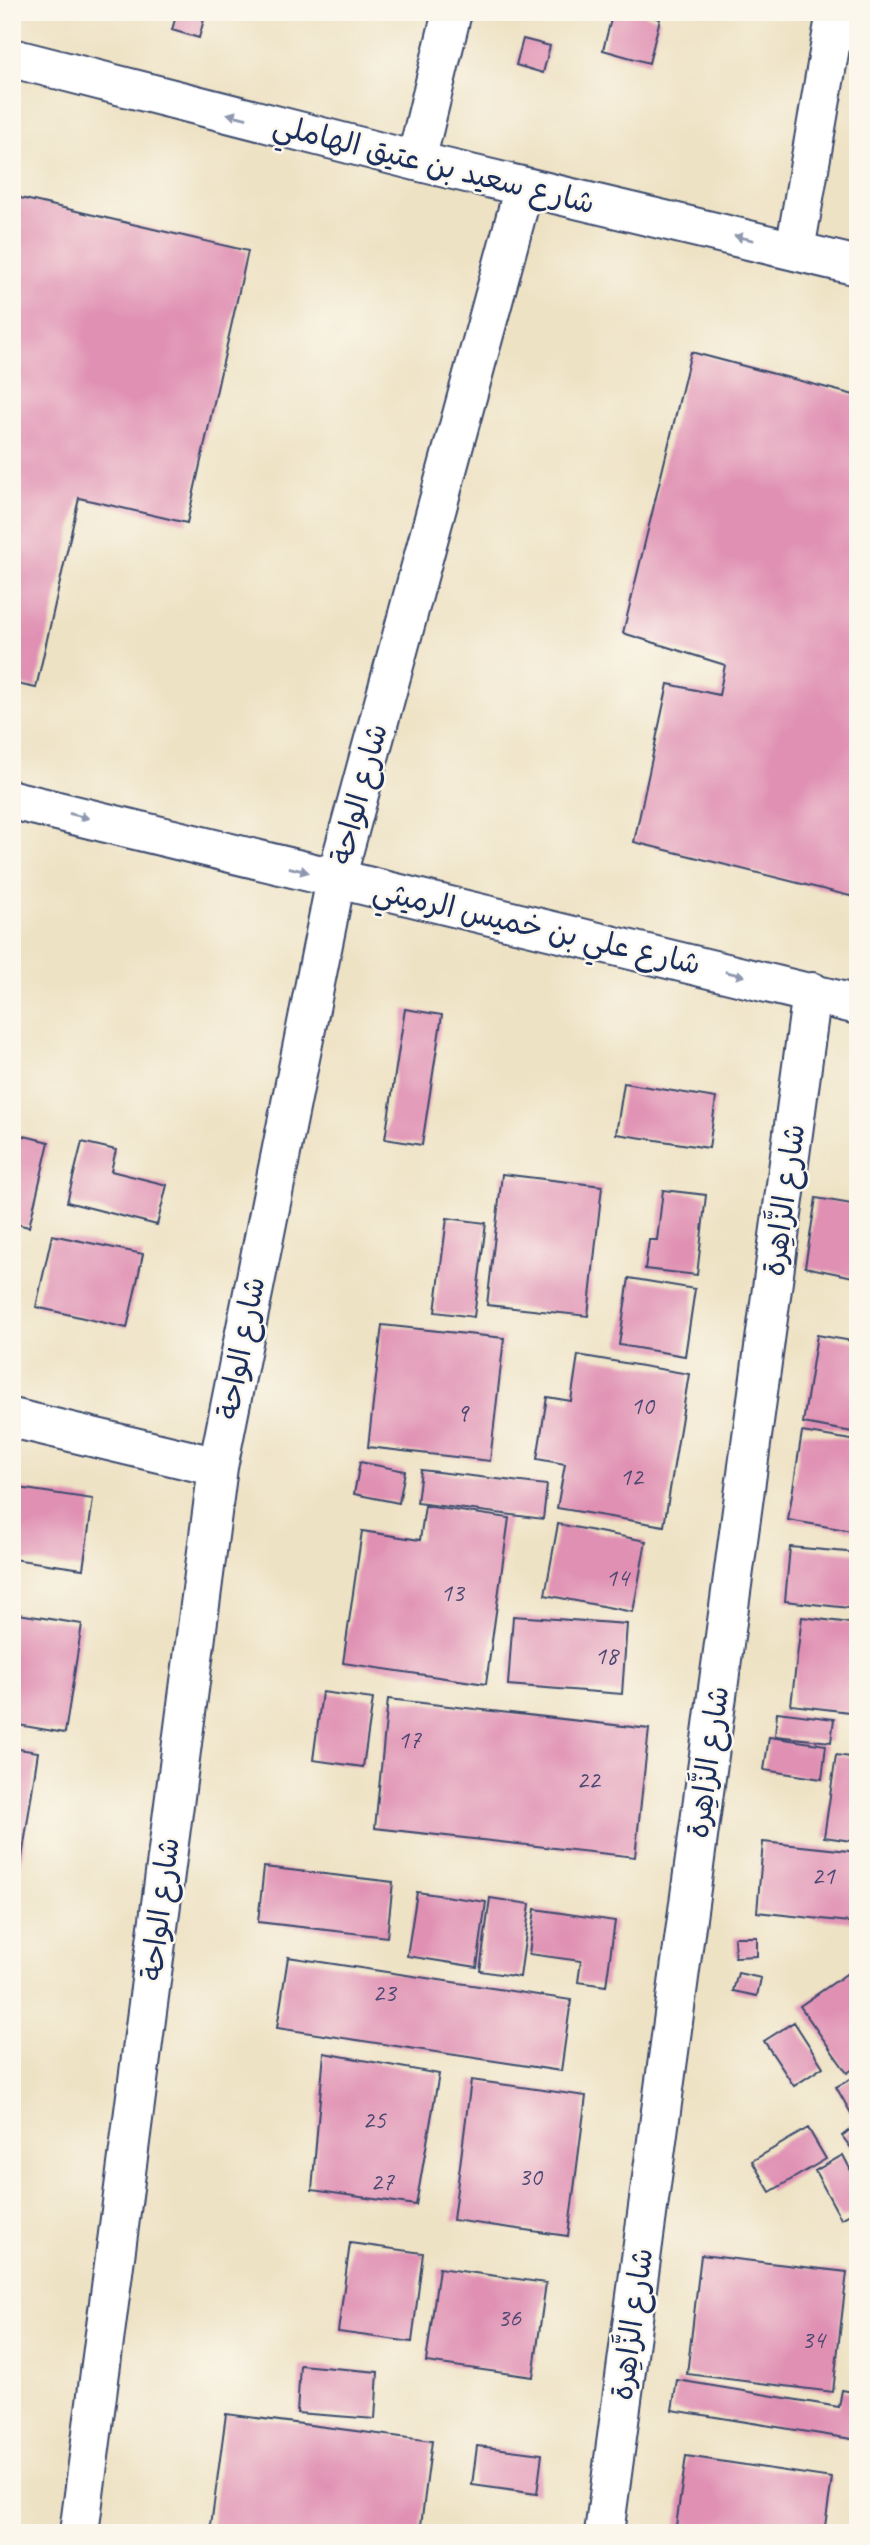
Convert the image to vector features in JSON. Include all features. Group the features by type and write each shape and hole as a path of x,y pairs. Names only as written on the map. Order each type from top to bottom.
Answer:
{"street":[{"path":"416,161 452,12"},
{"path":"795,250 836,12"},
{"name":"شارع سعيد بن عتيق الهاملي","path":"12,58 416,161 858,265"},
{"name":"شارع الواحة","path":"79,2533 218,1467 336,879 524,187"},
{"name":"شارع علي بن خميس الرميثي","path":"12,800 858,1005"},
{"name":"شارع الزَّاهِرة","path":"604,2533 812,992"},
{"path":"12,1418 218,1467"}],"building":[{"path":"177,12 206,12 199,38 172,30"},
{"path":"613,12 635,12 660,19 649,63 603,50"},
{"path":"523,39 550,46 543,73 516,65"},
{"path":"12,196 248,251 187,523 79,498 36,688 12,683"},
{"path":"691,352 858,396 858,898 634,842 668,684 719,695 725,665 623,633"},
{"path":"405,1009 442,1015 422,1145 385,1139"},
{"path":"624,1083 716,1098 709,1148 616,1134"},
{"path":"12,1133 49,1142 29,1227 12,1223"},
{"path":"82,1142 116,1150 111,1171 167,1185 157,1225 67,1202"},
{"path":"502,1174 602,1186 588,1316 487,1305"},
{"path":"663,1190 706,1195 697,1275 645,1269 649,1240 657,1240"},
{"path":"816,1198 858,1205 858,1278 805,1267"},
{"path":"447,1218 486,1223 474,1317 435,1312"},
{"path":"52,1235 143,1254 127,1328 36,1307"},
{"path":"629,1278 695,1289 685,1356 619,1345"},
{"path":"382,1325 504,1338 490,1461 368,1447"},
{"path":"817,1335 858,1342 858,1433 803,1423"},
{"path":"578,1355 689,1374 664,1526 557,1508 565,1464 537,1459 547,1397 571,1401"},
{"path":"802,1432 858,1441 858,1532 788,1520"},
{"path":"360,1462 405,1471 399,1503 354,1494"},
{"path":"421,1470 547,1485 543,1519 417,1503"},
{"path":"12,1487 93,1499 83,1569 12,1559"},
{"path":"425,1506 509,1518 486,1684 343,1663 362,1531 420,1540"},
{"path":"558,1524 646,1541 633,1612 545,1595"},
{"path":"790,1547 858,1553 858,1609 785,1601"},
{"path":"12,1613 82,1624 65,1733 12,1724"},
{"path":"513,1616 627,1624 622,1694 508,1685"},
{"path":"802,1617 858,1624 858,1713 791,1705"},
{"path":"322,1692 373,1699 363,1767 313,1760"},
{"path":"388,1699 649,1729 635,1857 375,1828"},
{"path":"777,1712 834,1719 831,1742 775,1736"},
{"path":"769,1737 826,1745 822,1779 764,1770"},
{"path":"12,1748 38,1752 21,1865 12,1864"},
{"path":"836,1755 858,1758 858,1842 824,1837"},
{"path":"763,1842 858,1852 858,1923 757,1912"},
{"path":"264,1867 393,1882 387,1937 258,1922"},
{"path":"417,1892 486,1902 477,1967 407,1956"},
{"path":"490,1898 530,1904 520,1977 480,1971"},
{"path":"535,1909 615,1921 606,1986 578,1982 581,1961 529,1954"},
{"path":"12,1924 19,1925 14,1968 12,1968"},
{"path":"734,1937 757,1937 757,1956 735,1957"},
{"path":"288,1957 571,2000 561,2071 277,2028"},
{"path":"858,1966 858,2066 847,2073 800,2006"},
{"path":"738,1973 761,1978 757,1996 733,1991"},
{"path":"794,2022 823,2067 794,2086 764,2041"},
{"path":"324,2053 439,2074 416,2205 312,2190"},
{"path":"858,2075 858,2112 852,2115 836,2087"},
{"path":"471,2080 586,2096 568,2236 453,2220"},
{"path":"858,2123 858,2157 842,2136"},
{"path":"808,2128 826,2159 770,2192 752,2161"},
{"path":"843,2155 858,2184 858,2210 841,2219 815,2171"},
{"path":"350,2243 423,2253 412,2342 338,2332"},
{"path":"701,2255 847,2272 833,2392 687,2374"},
{"path":"439,2268 546,2283 533,2377 426,2362"},
{"path":"300,2365 378,2372 375,2419 297,2413"},
{"path":"677,2380 839,2407 842,2390 858,2393 858,2440 672,2410"},
{"path":"226,2414 432,2441 420,2533 210,2533"},
{"path":"477,2446 542,2454 537,2494 472,2485"},
{"path":"686,2456 832,2478 824,2533 675,2533"}]}
